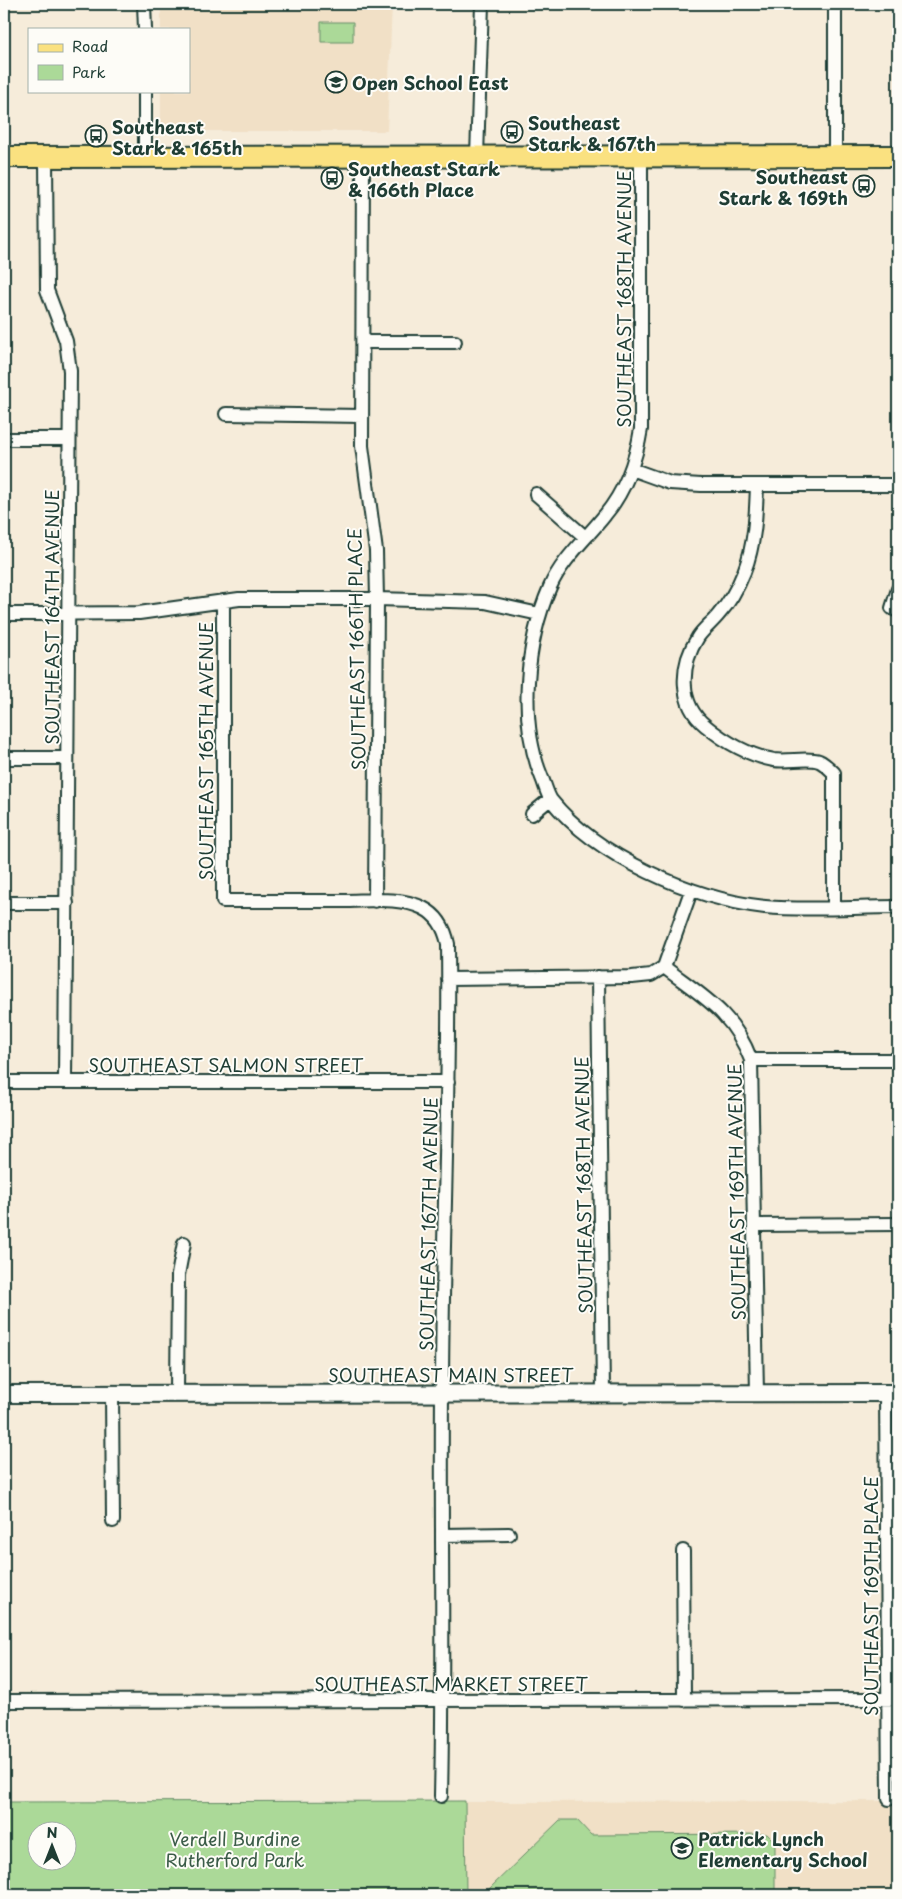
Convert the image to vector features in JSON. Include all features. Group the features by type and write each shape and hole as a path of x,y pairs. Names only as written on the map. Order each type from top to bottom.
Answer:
{"main road":[{"path":"4,157 145,155 363,157 898,156"}],"street":[{"path":"144,4 144,28"},
{"path":"477,156 482,4"},
{"path":"835,4 835,156"},
{"path":"145,92 145,155"},
{"name":"SOUTHEAST 168TH AVENUE","path":"641,156 641,429 631,469 619,495 606,514 585,537 551,584 539,614 529,663 530,736 539,772 550,799 576,824 618,855 691,891 765,907 898,906"},
{"name":"SOUTHEAST 164TH AVENUE","path":"46,157 47,290 69,355 65,1082"},
{"name":"SOUTHEAST 166TH PLACE","path":"363,157 362,416 364,465 376,551 377,599 375,901"},
{"path":"363,342 455,342"},
{"path":"226,414 362,416"},
{"path":"4,439 69,439"},
{"path":"631,469 670,483 757,486 898,486"},
{"path":"757,486 752,548 744,572 733,595 721,613 699,636 684,673 684,688 694,712 705,726 736,746 754,755 772,759 789,762 802,759 820,761 834,773 834,907"},
{"path":"536,494 585,537"},
{"path":"898,589 892,608 898,611"},
{"path":"4,614 159,612 223,601 377,599 485,602 539,614"},
{"name":"SOUTHEAST 165TH AVENUE","path":"223,601 223,901 375,901"},
{"path":"4,758 67,758"},
{"path":"532,814 550,799"},
{"path":"448,978 651,975 664,967 691,891"},
{"name":"SOUTHEAST 167TH AVENUE","path":"375,901 411,903 425,908 436,918 447,938 448,1082 442,1393 443,1700 441,1796"},
{"path":"4,903 67,903"},
{"name":"SOUTHEAST 169TH AVENUE","path":"664,967 729,1018 745,1044 751,1060 756,1225 757,1394"},
{"name":"SOUTHEAST 168TH AVENUE","path":"598,977 603,1393"},
{"path":"751,1060 898,1060"},
{"name":"SOUTHEAST SALMON STREET","path":"4,1082 448,1082"},
{"path":"756,1225 898,1224"},
{"path":"177,1393 178,1275 184,1243"},
{"name":"SOUTHEAST MAIN STREET","path":"4,1394 892,1393"},
{"name":"SOUTHEAST 169TH PLACE","path":"889,1798 893,1699 892,1393"},
{"path":"112,1394 113,1521"},
{"path":"443,1536 509,1534"},
{"path":"683,1551 684,1700"},
{"name":"SOUTHEAST MARKET STREET","path":"4,1700 893,1699"}],"shaded area":[{"path":"161,4 392,4 387,131 168,131 161,124 161,92 190,92 190,28 161,28"},
{"name":"Patrick Lynch Elementary School","path":"898,1801 898,1895 466,1895 465,1802"}],"green space":[{"path":"321,22 353,22 353,42 321,42"},
{"name":"Verdell Burdine Rutherford Park","path":"465,1801 466,1895 4,1895 4,1802"},
{"path":"560,1820 577,1820 591,1835 767,1834 775,1842 775,1895 489,1895 489,1889"}],"place":[{"name":"Open School East","path":"336,82"},
{"name":"Southeast Stark & 167th","path":"512,132"},
{"name":"Southeast Stark & 165th","path":"96,136"},
{"name":"Southeast Stark & 166th Place","path":"332,178"},
{"name":"Southeast Stark & 169th","path":"864,186"},
{"name":"Patrick Lynch Elementary School","path":"682,1848"}]}
